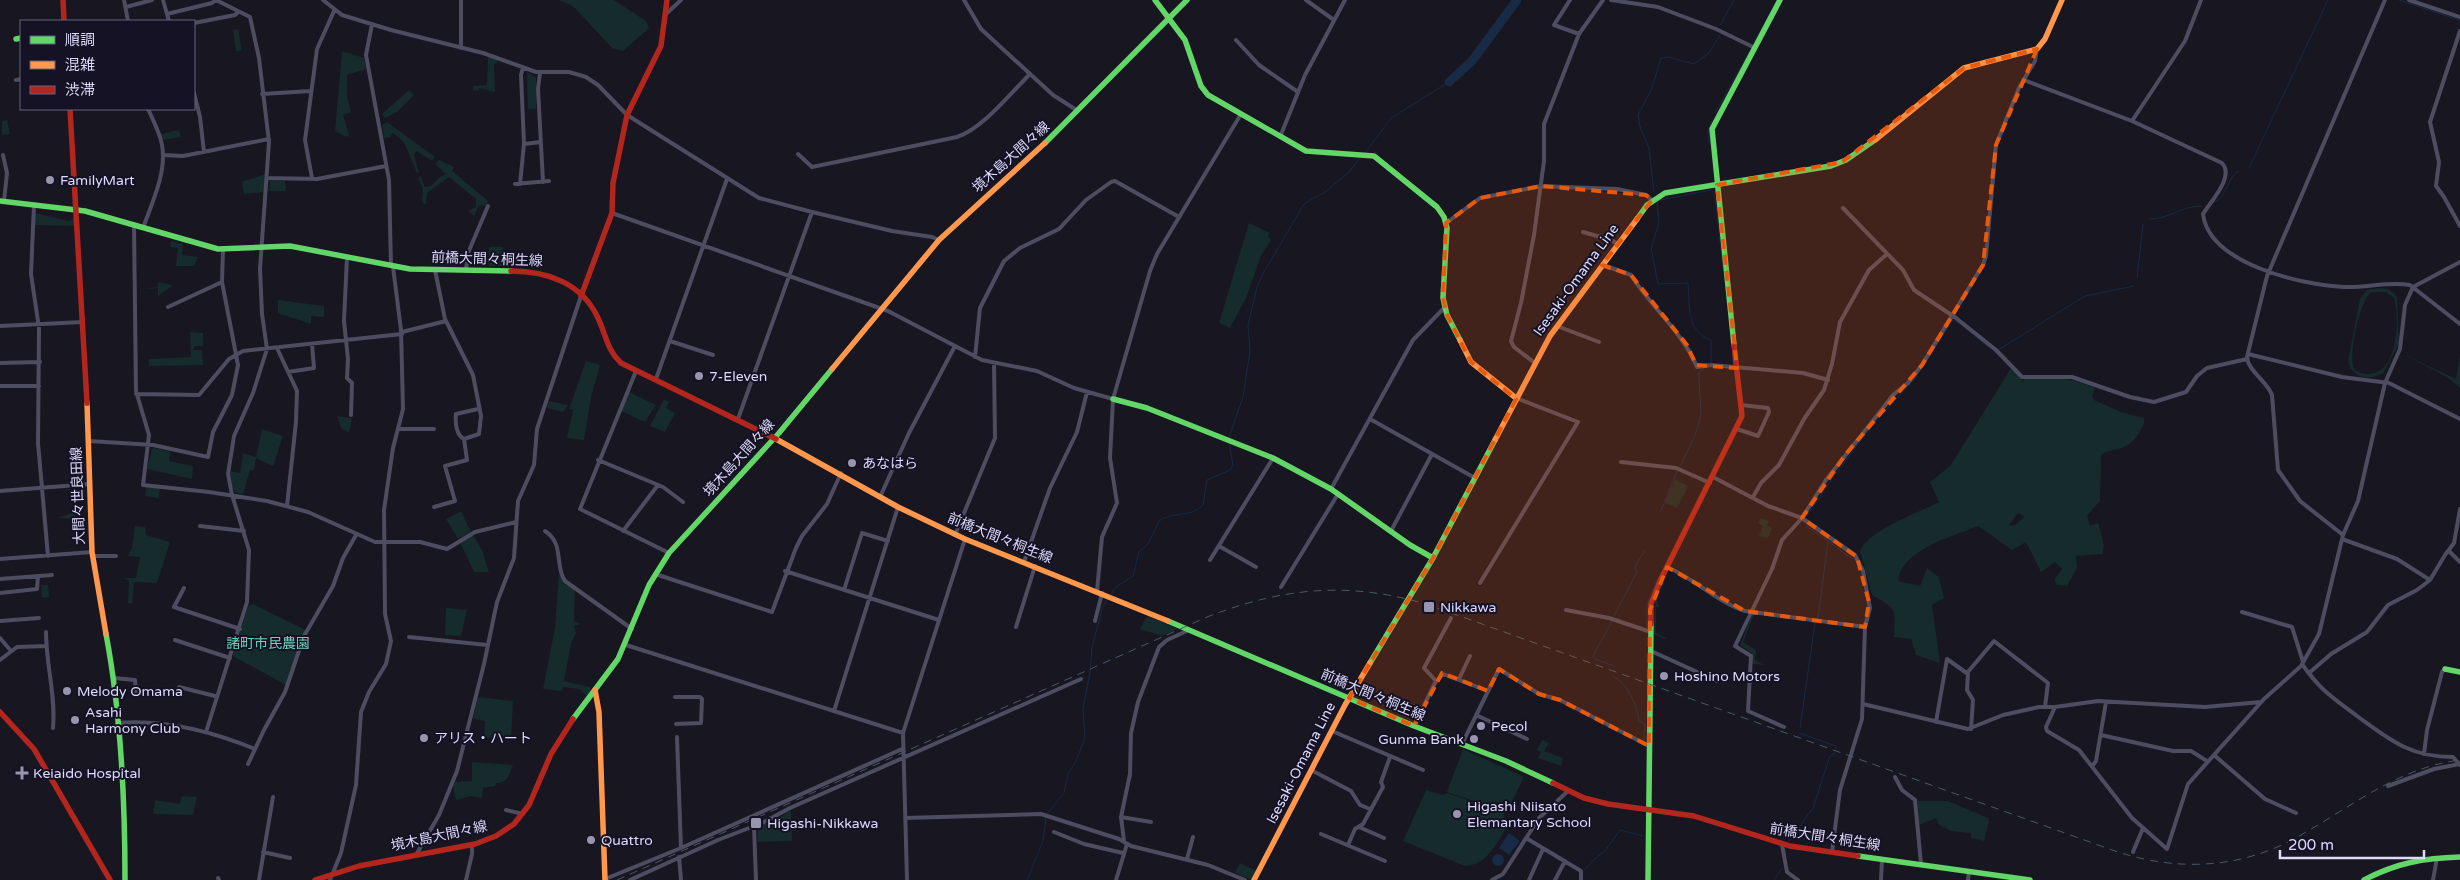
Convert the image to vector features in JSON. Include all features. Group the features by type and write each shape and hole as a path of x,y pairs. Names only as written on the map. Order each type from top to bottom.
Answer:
{"main road":[{"path":"63,0 64,20"},
{"path":"581,296 594,254 606,232 612,213 613,183 627,115 662,42 667,0"},
{"path":"1155,0 1188,47 1204,91 1212,99 1309,151 1370,154 1417,188 1437,207 1446,223 1444,308 1471,362 1516,398"},
{"name":"境木島大間々線","path":"315,880 332,873 472,844 501,834 523,814 564,731 618,659 626,645 655,574 668,554 775,438 939,240 1078,111 1187,0"},
{"path":"1648,880 1652,599 1738,429 1742,416 1712,129 1780,0"},
{"path":"1652,200 1665,193 1820,168 1846,160 1864,149 1964,68 2024,54 2037,49 2046,39 2062,0"},
{"name":"大間々世良田線","path":"70,110 83,322 93,554 114,678 125,828 125,880"},
{"name":"Isesaki-Omama Line","path":"1254,880 1349,698 1433,558 1535,363 1557,326 1652,200"},
{"name":"前橋大間々桐生線","path":"2,201 77,210 222,249 261,246 297,247 392,267 435,270 544,272 559,278 581,296 596,314 612,354 621,363 775,438 898,507 964,539 1190,629 1414,726 1515,765 1568,791 1595,802 1703,818 1782,845 2030,880"},
{"path":"1114,398 1147,408 1272,458 1331,489 1433,558"},
{"path":"2445,669 2460,672"},
{"path":"595,690 599,704 605,879"},
{"path":"0,712 34,749 110,880"},
{"path":"2364,880 2398,863 2460,857"}],"street":[{"path":"124,0 128,20"},
{"path":"126,7 152,0"},
{"path":"163,0 169,20"},
{"path":"167,14 212,3 216,0 249,16 252,20 259,58 269,139 261,246 262,314 267,349 254,393 233,440 228,474 250,559 247,602 206,732"},
{"path":"323,0 334,12 372,24 491,55 540,73 569,72 586,77 598,85 627,115 759,198 884,229 932,237 939,240"},
{"path":"461,0 461,48"},
{"path":"665,15 682,0"},
{"path":"964,0 978,25 1029,75 1053,95 1078,111"},
{"path":"1306,0 1334,20"},
{"path":"1280,137 1298,92 1345,0"},
{"path":"1570,0 1554,24 1579,34"},
{"path":"1535,363 1514,346 1511,341 1521,303 1541,186 1545,154 1544,124 1579,34 1603,0"},
{"path":"1611,0 1658,7 1716,29 1755,48"},
{"path":"2132,121 2185,41 2201,0"},
{"path":"2246,360 2268,273 2385,0"},
{"path":"2409,0 2460,17"},
{"path":"195,23 235,15 238,12"},
{"path":"312,178 305,143 317,45 334,12"},
{"path":"330,880 341,853 356,785 361,714 369,692 386,664 391,641 385,614 386,580 383,544 385,500 393,448 403,409 402,333 392,267 389,185 366,54 372,24"},
{"path":"2460,31 2430,125 2439,162 2436,186 2460,226"},
{"path":"1236,40 1259,65 1298,92"},
{"path":"1784,727 1748,711 1751,656 1735,646 1772,569 1780,544 1802,518 1826,480 1845,455 1893,395 1908,383 1922,365 1985,261 1996,145 2024,80 2035,60 2037,49"},
{"path":"520,184 524,144 521,75 523,68"},
{"path":"540,73 538,89 543,182"},
{"path":"798,154 812,167 963,135 990,114 1029,75"},
{"path":"16,80 20,79"},
{"path":"2024,80 2132,121 2215,158 2225,166 2222,185 2203,214 2205,223 2223,250 2268,273 2342,287 2403,284 2413,287 2460,324"},
{"path":"262,94 311,91"},
{"path":"195,97 200,117 204,152"},
{"path":"143,228 159,179 163,155 161,141 148,110"},
{"path":"1095,621 1104,594 1102,537 1117,503 1110,458 1114,398 1152,265 1179,216 1241,114"},
{"path":"163,155 180,156 269,139"},
{"path":"524,144 541,142"},
{"path":"2,201 7,173 3,155"},
{"path":"267,178 319,179 386,166"},
{"path":"656,380 727,179"},
{"path":"515,184 548,181"},
{"path":"976,357 980,308 1004,260 1020,248 1059,229 1086,200 1111,182 1116,181 1179,216"},
{"path":"1446,223 1480,198 1541,186 1617,189 1646,195 1652,200"},
{"path":"34,205 31,274 39,325 38,443 48,556"},
{"path":"466,270 468,253 488,206"},
{"path":"1843,208 1903,270 1914,290 1952,315 1996,350 2022,378 2072,377 2130,398 2151,402 2166,400 2186,392 2197,376 2213,366 2246,360"},
{"path":"738,419 812,212"},
{"path":"612,213 882,309 976,357 994,363 1037,371 1087,392 1114,398"},
{"path":"134,225 132,232 136,394 148,427 149,445 142,485 232,495 286,506 314,515 356,535 383,544 420,542 446,549 475,532 516,522"},
{"path":"1583,232 1611,240 1618,244"},
{"path":"89,441 149,445 208,457 213,432 233,390 238,365 222,282 222,249"},
{"path":"1753,497 1761,484 1780,465 1828,380 1840,322 1869,270 1887,254"},
{"path":"347,257 344,316 348,359 347,378 352,383 351,415"},
{"path":"2055,707 2046,726 2047,732 2071,743 2093,765 2130,816 2168,849 2185,788 2261,702 2302,663 2319,634 2342,538 2358,502 2385,382 2400,349 2403,310 2413,287 2460,262"},
{"path":"1603,264 1631,275 1639,290 1687,345 1697,367 1711,365 1802,373 1828,380"},
{"path":"435,270 446,321 473,375 478,409 481,416 480,432 464,438"},
{"path":"168,307 222,282"},
{"path":"416,855 437,820 455,775 497,602 514,558 518,501 534,465 537,430 581,296"},
{"path":"1331,489 1413,340 1444,308"},
{"path":"136,394 199,395 229,358 237,353 402,333 446,321"},
{"path":"0,326 83,322"},
{"path":"1557,326 1599,342"},
{"path":"670,340 713,355"},
{"path":"288,372 314,368 312,344"},
{"path":"880,497 909,432 955,346"},
{"path":"277,348 296,391 296,418 286,506"},
{"path":"2248,354 2342,377 2385,382 2460,419"},
{"path":"2246,360 2272,395 2278,470 2300,501 2342,538 2397,559 2430,580"},
{"path":"0,363 40,362"},
{"path":"955,534 995,438 994,363"},
{"path":"636,371 598,460 580,509 668,554"},
{"path":"0,386 39,386"},
{"path":"1024,562 1050,488 1077,432 1087,392"},
{"path":"1480,584 1578,422 1516,398"},
{"path":"1738,429 1758,436 1769,412 1768,408 1741,405"},
{"path":"434,507 455,501 445,466 467,460 464,438 458,433 456,414 478,409"},
{"path":"1370,419 1475,478"},
{"path":"399,429 434,429"},
{"path":"1391,531 1432,454"},
{"path":"1210,560 1272,458"},
{"path":"598,460 658,485 683,502"},
{"path":"1622,462 1676,468 1712,480 1774,508 1802,518 1857,557 1863,571 1869,602 1865,627 1863,704 1859,732 1840,790 1832,852"},
{"path":"655,574 772,612 785,571 802,536 827,504 841,474"},
{"path":"0,491 90,484"},
{"path":"623,531 658,485"},
{"path":"1281,587 1338,494"},
{"path":"834,711 898,507"},
{"path":"2309,673 2330,654 2367,632 2388,605 2417,590 2430,580 2456,540 2460,509"},
{"path":"200,526 244,531"},
{"path":"545,531 551,535 558,545 561,574 565,581 632,629"},
{"path":"844,590 862,533 888,541"},
{"path":"248,764 285,692 304,636 333,586 342,558 356,535"},
{"path":"907,880 903,733 964,539"},
{"path":"1219,546 1256,567"},
{"path":"2449,551 2460,562"},
{"path":"0,559 93,554 116,556"},
{"path":"1016,627 1034,566"},
{"path":"1667,567 1706,588 1730,605 1751,612 1865,627"},
{"path":"785,571 939,620"},
{"path":"0,579 52,575"},
{"path":"0,592 37,589 38,576"},
{"path":"184,588 174,607 240,628"},
{"path":"1566,610 1609,618 1651,632"},
{"path":"2242,612 2292,627 2302,663 2324,692 2390,741 2424,754 2453,757 2460,764"},
{"path":"0,621 39,618"},
{"path":"1436,681 1424,668 1451,618"},
{"path":"1116,880 1125,843 1121,817 1130,774 1131,733 1138,702 1159,647 1167,640 1190,629"},
{"path":"46,632 46,646 54,702 53,728"},
{"path":"409,636 488,645"},
{"path":"0,638 11,651"},
{"path":"175,640 230,658"},
{"path":"1967,673 1994,641 2048,683 2045,707"},
{"path":"626,645 903,733"},
{"path":"0,660 18,647 46,646"},
{"path":"1651,651 1717,681"},
{"path":"1459,680 1470,656"},
{"path":"1936,722 1947,659 1969,676 1967,690 1973,700 1971,729"},
{"path":"1462,744 1499,669 1539,694 1560,700 1649,746"},
{"path":"2424,754 2426,730 2442,672 2445,669"},
{"path":"1414,726 1436,681 1444,674 1488,691"},
{"path":"114,678 135,680 136,692"},
{"path":"630,880 679,857 754,827 1082,678"},
{"path":"179,687 216,696"},
{"path":"675,697 700,697 702,699 701,723 676,724"},
{"path":"1863,704 1971,729 2006,714 2045,707 2106,702 2205,707 2261,702"},
{"path":"2093,765 2096,761 2106,702"},
{"path":"1476,715 1527,739"},
{"path":"117,723 151,721 206,732 255,749"},
{"path":"1332,731 1423,770"},
{"path":"2101,735 2173,751 2191,751 2207,761"},
{"path":"677,737 681,848"},
{"path":"605,879 681,848 902,749"},
{"path":"2214,756 2264,799 2296,813"},
{"path":"1348,845 1355,829 1359,827 1370,809 1374,806 1383,787 1381,782 1390,757"},
{"path":"2388,786 2434,769 2460,764"},
{"path":"1311,770 1352,791 1360,805 1370,809"},
{"path":"1895,777 1902,790 1915,800 1921,864"},
{"path":"1492,880 1504,874 1543,814 1568,791"},
{"path":"259,880 273,797"},
{"path":"506,810 523,814"},
{"path":"905,818 1043,815 1125,843 1219,868 1245,880"},
{"path":"1121,817 1151,822"},
{"path":"754,827 756,880"},
{"path":"1359,827 1384,838"},
{"path":"2132,852 2143,828"},
{"path":"1054,832 1084,844 1123,853"},
{"path":"1321,834 1384,861"},
{"path":"1187,859 1192,837"},
{"path":"1526,838 1581,870 1581,880"},
{"path":"466,880 472,854 472,844"},
{"path":"1782,845 1785,870 1788,875 1798,880"},
{"path":"1529,880 1543,849"},
{"path":"263,852 290,858"},
{"path":"679,857 681,880"},
{"path":"2433,880 2437,858"},
{"path":"1881,880 1882,859"},
{"path":"1555,880 1565,861"},
{"path":"1968,880 1969,871"}],"highlighted area":[{"path":"2037,49 1996,145 1983,265 1922,365 1845,455 1802,518 1857,557 1869,602 1865,627 1745,611 1667,567 1650,610 1649,746 1560,700 1539,694 1499,669 1488,691 1442,673 1414,726 1349,698 1433,558 1516,399 1471,362 1447,315 1443,298 1446,223 1480,198 1541,186 1646,195 1652,200 1602,265 1631,275 1687,345 1696,365 1737,368 1717,185 1842,162 1964,68"}],"green space":[{"path":"558,0 614,0 646,21 649,28 623,51 612,48 573,6"},
{"path":"238,29 242,50 236,51 233,30"},
{"path":"342,51 364,58 366,69 347,75 347,97 351,112 343,115 349,135 347,137 335,131"},
{"path":"488,57 497,60 497,63 494,64 495,92 479,88 478,91 473,90 474,86 487,85"},
{"path":"527,72 536,78 536,109 528,109"},
{"path":"409,90 414,95 397,112 385,118 382,114"},
{"path":"7,120 10,134 2,135 2,121"},
{"path":"387,122 435,157 432,161 417,151 414,155 419,173 417,173 404,142 393,133 390,137 384,138 382,125"},
{"path":"179,130 181,137 163,140 161,134"},
{"path":"439,160 454,167 452,171 488,201 485,206 479,205 474,216 468,211 476,207 476,199 449,177 427,193 426,204 422,203 423,189 418,178 421,177 425,187 431,186 446,174 435,164"},
{"path":"266,174 264,192 244,194 242,182"},
{"path":"270,181 285,181 286,191 269,191"},
{"path":"35,213 69,221 74,218 76,226 35,225"},
{"path":"1249,223 1270,233 1268,236 1271,240 1261,256 1246,298 1230,328 1219,323"},
{"path":"171,241 183,244 182,255 198,257 194,266 176,266 178,248 170,247"},
{"path":"489,247 503,247 504,266 489,266"},
{"path":"158,282 173,285 158,296 158,288 136,290 158,287"},
{"path":"2389,289 2397,297 2399,344 2383,373 2373,377 2357,375 2353,372 2348,361 2360,299 2367,290","holes":["2372,292 2386,292 2394,298 2396,307 2395,343 2386,365 2379,372 2361,373 2354,369 2352,353 2359,316 2367,297"]},
{"path":"278,300 324,306 324,317 311,316 311,324 278,313"},
{"path":"190,332 203,333 203,346 195,346 193,350 202,350 203,365 149,366 149,359 191,357"},
{"path":"2401,353 2456,379 2460,356 2460,388 2447,377"},
{"path":"586,361 600,365 591,397 584,440 567,438 573,410 569,409"},
{"path":"2011,368 2021,378 2023,383 2024,379 2052,378 2085,384 2095,388 2092,396 2094,400 2121,412 2144,418 2144,424 2134,440 2125,447 2101,455 2100,501 2087,516 2090,526 2098,523 2104,545 2102,554 2076,556 2077,568 2067,586 2057,585 2054,580 2062,569 2055,562 2041,572 2026,542 2012,550 1978,526 1942,540 1918,552 1909,560 1902,570 1898,581 1920,586 1927,568 1939,577 1944,598 1932,605 1940,663 1916,655 1911,639 1894,637 1895,620 1893,611 1891,607 1872,595 1860,551 1873,536 1883,529 1939,502 1930,482 1951,465","holes":["2018,513 2025,517 2013,526 2009,525"]},
{"path":"629,392 656,405 645,422 621,411"},
{"path":"664,399 669,402 666,408 675,413 665,432 650,426"},
{"path":"549,401 568,405 563,412 547,408"},
{"path":"337,416 352,418 349,433 341,428"},
{"path":"262,429 283,436 273,466 256,458 254,470 250,470 243,494 236,493 230,483 230,471 240,473 243,453 256,457"},
{"path":"152,449 171,452 169,461 193,466 192,479 147,469"},
{"path":"1675,479 1688,486 1677,508 1665,503"},
{"path":"146,487 160,488 159,498 145,496"},
{"path":"461,511 471,532 458,539 446,519"},
{"path":"72,513 76,514 74,519 57,518"},
{"path":"1761,518 1769,521 1767,525 1772,528 1768,538 1759,536 1763,526 1758,523"},
{"path":"135,526 145,527 146,535 170,542 157,583 134,582 132,604 128,603 129,581 123,578 136,578 140,557 128,556 132,548"},
{"path":"473,535 482,550 489,572 474,572 460,542"},
{"path":"559,572 564,583 575,590 574,621 581,624 574,626 576,633 571,644 564,681 590,687 591,690 587,696 579,689 563,687 562,691 543,689 555,628"},
{"path":"1662,582 1664,583 1657,600 1659,607 1656,607 1656,633 1665,639 1654,634 1655,601"},
{"path":"41,585 48,585 49,597 42,598"},
{"name":"諸町市民農園","path":"253,604 306,630 286,685 233,656 248,606"},
{"path":"446,608 467,610 461,636 445,635"},
{"path":"1752,615 1754,615 1743,642 1756,650 1755,660 1764,665 1753,664 1752,653 1740,645"},
{"path":"1147,616 1178,629 1162,636 1140,629"},
{"path":"478,697 513,701 511,739 484,737 485,721 473,718"},
{"path":"1542,740 1549,743 1544,751 1563,758 1561,766 1538,758 1541,752 1537,750"},
{"path":"1463,749 1524,777 1507,812 1447,792"},
{"path":"472,762 513,765 509,776 503,782 496,783 495,786 483,788 482,798 471,796 456,800 453,786 455,782 472,781"},
{"path":"1426,790 1442,795 1447,793 1504,813 1502,824 1507,827 1495,847 1485,858 1473,865 1465,866 1403,841"},
{"path":"182,796 197,797 193,815 153,814 155,800 180,804"},
{"path":"1918,801 1948,801 1988,818 1989,822 1984,841 1971,838 1971,833 1951,831 1939,825 1936,818 1919,825"},
{"path":"791,810 792,841 757,842 758,827 781,817"},
{"path":"1240,863 1257,871 1252,880 1235,873"}],"water":[{"path":"1509,833 1520,841 1509,855 1499,848"},
{"path":"1496,854 1500,854 1504,860 1500,866 1496,866 1492,862 1492,858"}],"waterway":[{"path":"1449,82 1472,61 1517,0"},
{"path":"1720,25 1734,0"},
{"path":"1754,43 1777,0"},
{"path":"2249,168 2328,0"},
{"path":"2399,0 2459,20"},
{"path":"1654,192 1649,148 1640,127 1638,115 1652,88 1661,58 1668,57 1694,64 1709,53 1720,35"},
{"path":"1715,113 1751,49"},
{"path":"1365,153 1391,118 1449,82"},
{"path":"1709,144 1708,131 1712,121"},
{"path":"1229,437 1243,397 1250,351 1248,325 1257,287 1264,272 1304,204 1325,192 1348,173 1360,158"},
{"path":"2213,203 2218,200 2235,173 2239,171"},
{"path":"1711,190 1660,200 1657,203 1659,223 1651,248 1658,284 1688,283 1693,324 1697,331 1711,340 1711,362"},
{"path":"1714,190 1723,266"},
{"path":"2150,219 2165,217 2188,208 2202,206"},
{"path":"2137,278 2143,224"},
{"path":"1998,350 2085,296 2134,286"},
{"path":"1807,516 1833,477 1878,418 1914,380 1952,321 1956,321 1990,348"},
{"path":"1732,355 1733,364"},
{"path":"1680,466 1693,439 1700,418 1699,372 1704,368"},
{"path":"1685,526 1729,438"},
{"path":"1110,595 1116,587 1133,576 1139,552 1148,544 1159,521 1170,516 1193,512 1203,505 1207,480 1230,470 1233,465 1229,443"},
{"path":"1661,511 1677,471"},
{"path":"1806,526 1828,541 1818,618"},
{"path":"1829,542 1853,559"},
{"path":"1614,616 1637,572 1635,567 1645,550"},
{"path":"1647,628 1647,604 1658,578"},
{"path":"1047,814 1064,793 1068,774 1076,761 1085,738 1083,709 1090,672 1092,647 1103,606 1108,598"},
{"path":"1612,621 1593,656 1595,659 1614,666"},
{"path":"1800,728 1815,623"},
{"path":"1613,676 1623,684 1634,702 1639,721 1645,724 1644,741"},
{"path":"1799,733 1836,746 1836,749"},
{"path":"1789,841 1813,808 1830,756 1835,753"},
{"path":"1027,880 1043,841 1046,818"},
{"path":"1584,871 1591,862 1605,851 1620,830 1643,836"},
{"path":"1785,854 1786,849"},
{"path":"1774,880 1782,868"}],"railway":[{"path":"617,880 1207,617 1263,599 1317,591 1344,590 1372,593 1400,597 1429,605 2115,851 2138,858 2162,862 2209,864 2255,855 2299,836 2396,780 2437,764 2460,760"}],"traffic: fast":[{"path":"1155,0 1185,40 1201,86 1208,95 1306,151 1374,156 1437,207 1444,217 1447,228 1443,298 1447,315 1460,340"},
{"path":"1045,143 1187,0"},
{"path":"1734,345 1712,129 1780,0"},
{"path":"16,39 20,38"},
{"path":"1637,219 1647,205 1665,193 1831,166 1846,160 1875,140"},
{"path":"0,201 85,211 218,249 290,246 410,269 511,271"},
{"path":"573,719 618,659 649,585 669,553 779,433 832,369"},
{"path":"1113,399 1147,408 1273,458 1331,489 1410,545 1433,558"},
{"path":"1370,663 1433,558 1495,440"},
{"path":"1168,621 1414,726 1506,761 1553,783"},
{"path":"1648,880 1651,624"},
{"path":"106,634 119,725 125,880"},
{"path":"2445,669 2460,672"},
{"path":"1858,856 2030,880"},
{"path":"2364,880 2387,869 2410,862 2460,857"}],"traffic: slow":[{"path":"1875,140 1964,68 2037,49 2045,39 2062,0"},
{"path":"832,369 939,240 1045,143"},
{"path":"1495,440 1550,336 1637,219"},
{"path":"1460,340 1471,362 1516,398"},
{"path":"87,403 92,552 106,634"},
{"path":"776,439 898,507 965,539 1168,621"},
{"path":"1254,880 1345,705 1370,663"},
{"path":"595,690 599,712 605,880"}],"traffic: jam":[{"path":"63,0 64,20"},
{"path":"581,296 612,213 613,183 627,115 661,46 667,0"},
{"path":"70,110 87,403"},
{"path":"511,271 538,273 562,281 583,296 591,306 610,348 621,363 776,439"},
{"path":"1651,624 1651,604 1661,579 1742,416 1734,345"},
{"path":"0,712 34,749 110,880"},
{"path":"315,880 359,866 475,844 496,836 514,824 529,805 551,754 573,719"},
{"path":"1553,783 1584,798 1608,804 1694,816 1790,846 1858,856"}],"place":[{"name":"FamilyMart","path":"50,180"},
{"name":"7-Eleven","path":"699,376"},
{"name":"あなはら","path":"852,463"},
{"name":"Nikkawa","path":"1429,607"},
{"name":"Hoshino Motors","path":"1664,676"},
{"name":"Melody Omama","path":"67,691"},
{"name":"Asahi Harmony Club","path":"75,720"},
{"name":"Pecol","path":"1481,726"},
{"name":"アリス・ハート","path":"424,738"},
{"name":"Gunma Bank","path":"1474,739"},
{"name":"Keiaido Hospital","path":"22,773"},
{"name":"Higashi Niisato Elemantary School","path":"1457,814"},
{"name":"Higashi-Nikkawa","path":"756,823"},
{"name":"Quattro","path":"591,840"}]}
